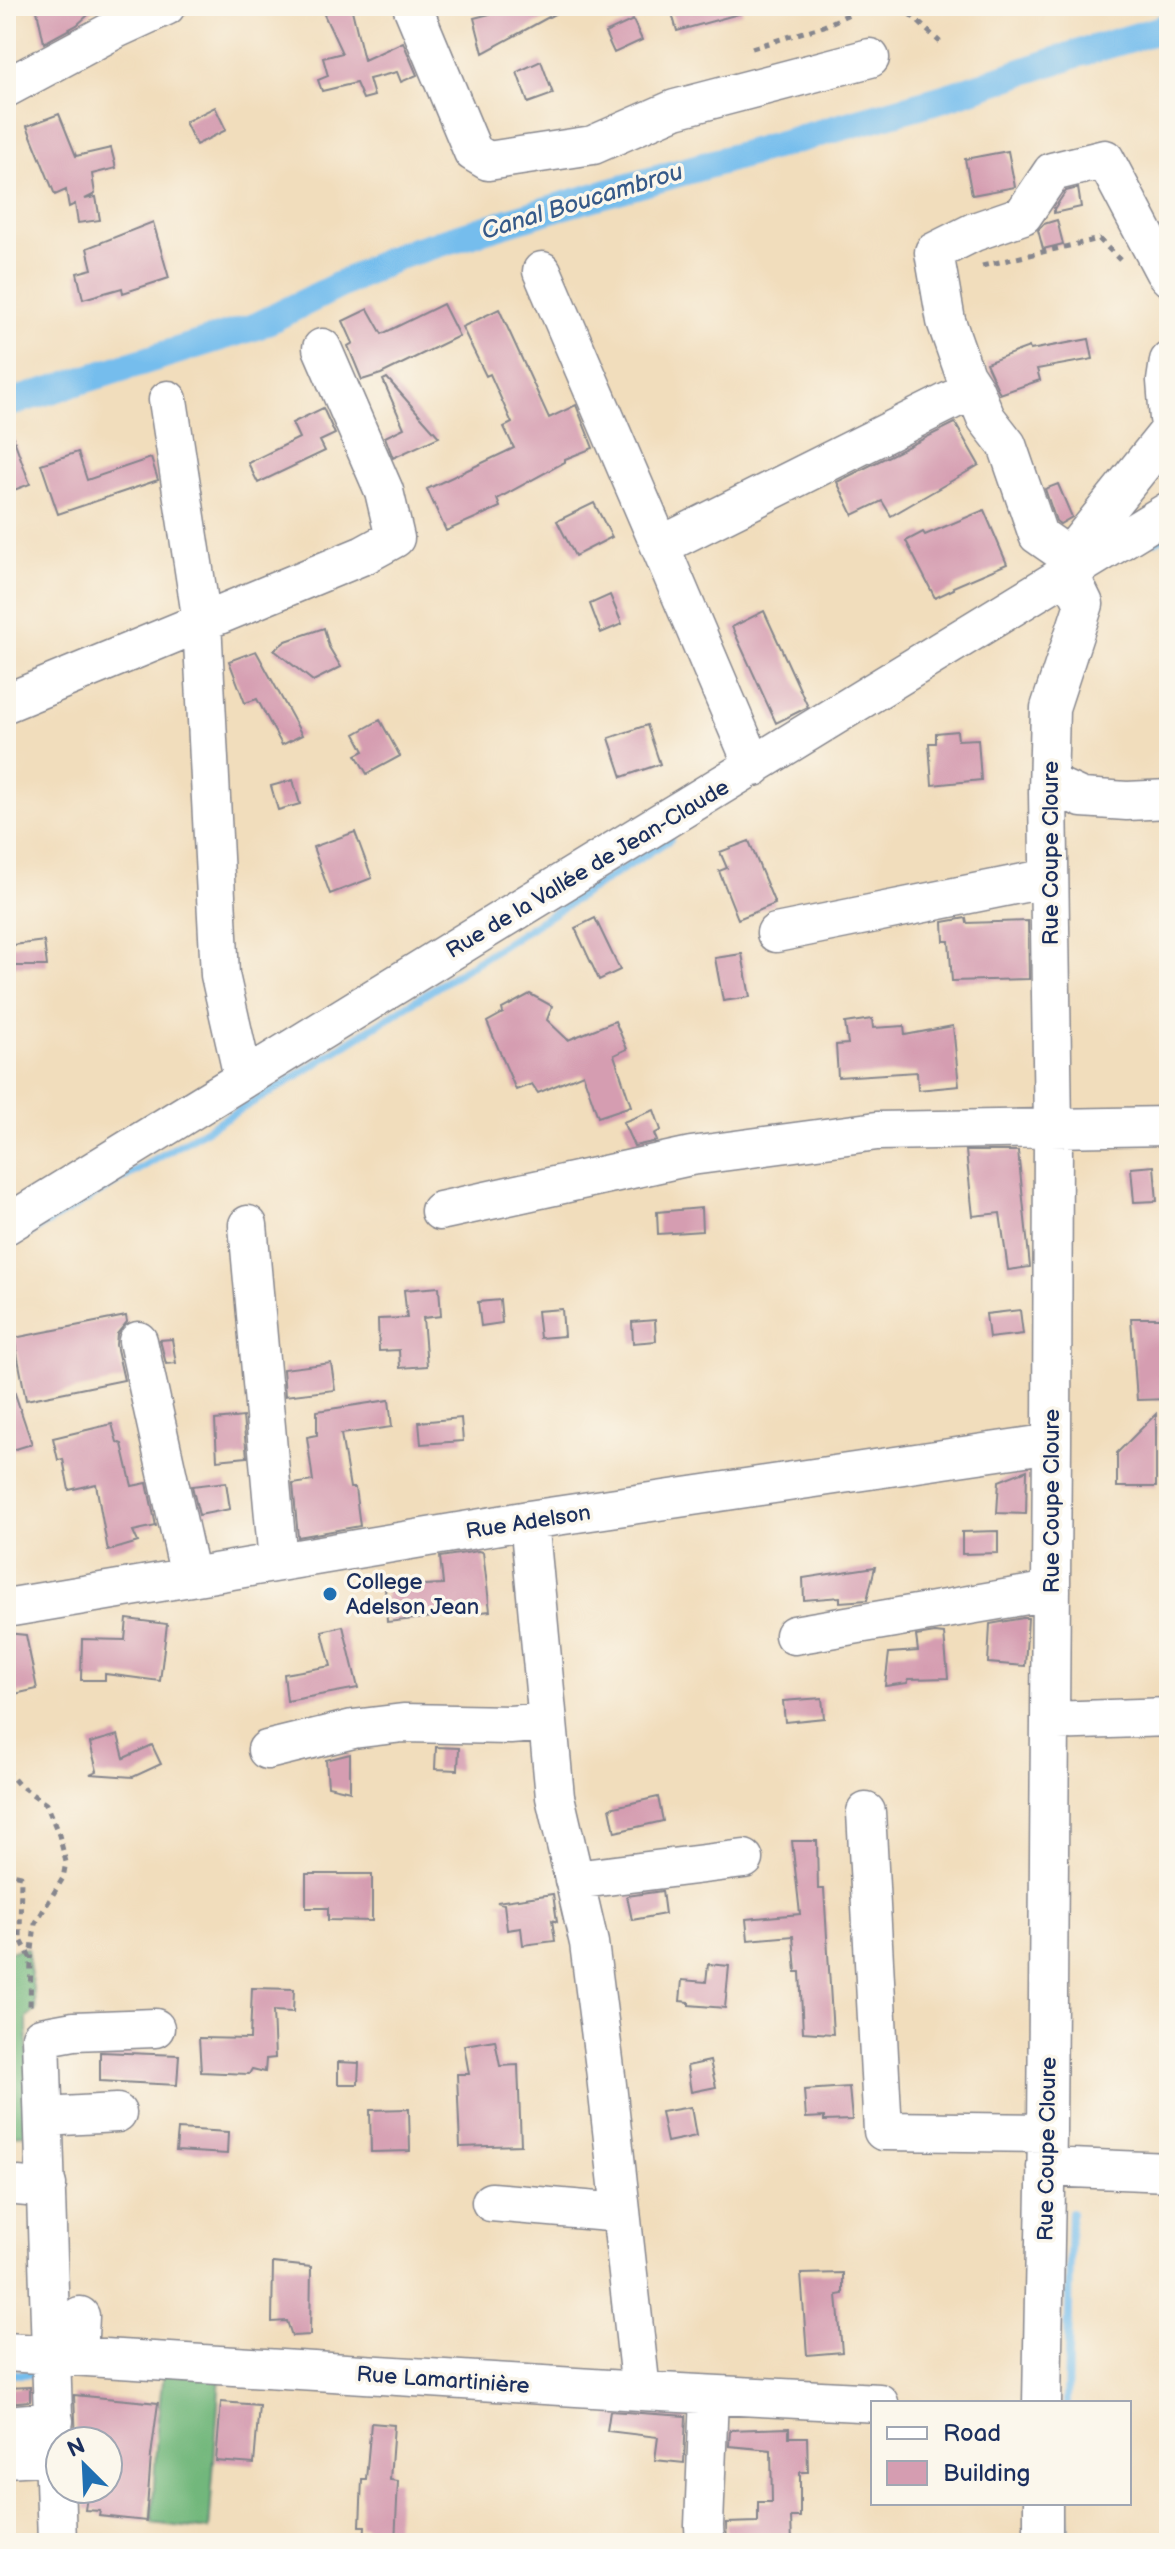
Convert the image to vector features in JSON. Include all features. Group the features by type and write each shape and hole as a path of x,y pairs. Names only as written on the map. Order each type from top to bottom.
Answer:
{"street":[{"path":"6,88 166,6"},
{"path":"412,6 473,152 488,161 593,145 675,109 870,58"},
{"path":"1166,274 1105,159 1052,172 1023,215 974,232 934,252 946,321 965,375 986,418 1007,445 1038,535 1075,575 1169,431"},
{"path":"542,271 754,767"},
{"path":"6,703 364,555 395,538 384,491 322,348"},
{"path":"1169,361 1166,381 1169,419"},
{"path":"660,546 974,389"},
{"path":"168,400 202,622 220,975 243,1077"},
{"name":"Rue de la Vallée de Jean-Claude","path":"6,1225 243,1077 1075,575 1169,511"},
{"name":"Rue Coupe Cloure","path":"1042,2401 1052,1443 1050,708 1075,575"},
{"path":"1049,783 1082,798 1127,801 1169,799"},
{"path":"776,933 1049,878"},
{"path":"440,1211 691,1156 877,1131 1169,1126"},
{"path":"248,1225 278,1562"},
{"path":"138,1341 190,1577"},
{"name":"Rue Adelson","path":"6,1608 529,1520 1052,1443"},
{"path":"529,1520 555,1797 589,1943 641,2391"},
{"path":"794,1635 1051,1591"},
{"path":"1050,1721 1169,1717"},
{"path":"267,1750 353,1729 403,1723 510,1725 548,1722"},
{"path":"866,1812 883,2131 1046,2150 1169,2172"},
{"path":"574,1880 744,1859"},
{"path":"65,2355 37,2294 33,2230 46,2175 36,2105 41,2037 74,2031 155,2028"},
{"path":"36,2105 117,2113"},
{"path":"6,2165 46,2175"},
{"path":"6,2185 28,2187 46,2175"},
{"path":"491,2202 621,2213"},
{"path":"58,2425 65,2355 80,2316"},
{"name":"Rue Lamartinière","path":"6,2352 871,2403"},
{"path":"705,2543 709,2395"},
{"path":"6,2425 44,2438"},
{"path":"6,2458 44,2446"},
{"path":"57,2505 57,2543"},
{"path":"1043,2505 1043,2543"}],"path":[{"path":"752,48 824,26 866,6"},
{"path":"901,6 940,42"},
{"path":"938,276 1099,239 1133,273 1166,274"},
{"path":"6,1770 18,1784 46,1804 66,1862 63,1878 35,1924 30,2020 41,2037"},
{"path":"6,1869 8,1873 21,1876 20,1938 31,1959"}],"green space":[{"path":"27,1948 36,2010 27,2018 28,2134 6,2135 6,1952"},
{"path":"163,2372 220,2375 209,2530 152,2523"}],"building":[{"path":"36,6 98,6 77,25 44,43"},
{"path":"320,6 351,6 364,60 403,42 417,75 401,82 397,72 369,79 374,96 363,99 356,83 322,91 318,80 328,76 323,58 342,53"},
{"path":"521,6 569,6 483,53 474,18"},
{"path":"670,6 741,6 742,13 677,31"},
{"path":"633,20 642,40 614,53 605,33"},
{"path":"541,61 553,94 528,103 517,72"},
{"path":"215,107 226,130 196,145 185,122"},
{"path":"59,114 76,156 111,148 116,168 92,174 95,194 85,199 96,197 100,220 78,223 75,204 69,207 66,190 55,195 27,126"},
{"path":"1008,151 1015,187 972,195 965,159"},
{"path":"1078,188 1081,207 1054,213 1066,191"},
{"path":"1057,220 1063,244 1043,249 1038,230 1044,224"},
{"path":"153,222 169,278 123,293 122,288 83,299 77,273 92,269 87,248"},
{"path":"443,304 459,336 362,380 348,346 353,343 343,321 368,309 382,334"},
{"path":"499,309 549,418 576,405 593,448 565,459 565,462 497,499 500,507 446,531 427,489 514,448 504,427 512,423 490,374 486,376 462,327"},
{"path":"1089,339 1093,359 1037,369 1040,380 1000,394 986,363 1029,347 1030,350"},
{"path":"387,378 439,437 393,458 385,437 404,428 383,380"},
{"path":"323,408 335,434 320,441 325,451 258,483 248,463 299,438 292,423"},
{"path":"955,423 979,465 891,516 882,501 853,515 837,482"},
{"path":"6,426 9,426 30,484 6,493"},
{"path":"78,452 87,480 151,458 158,480 58,514 41,464"},
{"path":"1058,484 1072,517 1060,524 1056,521 1045,489"},
{"path":"594,503 612,537 575,556 557,521"},
{"path":"984,510 1007,564 935,598 906,541"},
{"path":"610,595 622,624 601,633 590,604"},
{"path":"764,611 808,707 776,723 732,627"},
{"path":"324,628 329,647 341,667 313,681 274,650 286,641"},
{"path":"256,651 302,735 282,745 257,699 245,703 229,661"},
{"path":"380,720 400,756 367,774 356,755 364,751 355,734"},
{"path":"647,725 660,764 622,777 609,738"},
{"path":"957,731 958,740 978,739 981,780 932,785 929,743 936,743 936,733"},
{"path":"293,780 300,804 278,810 271,786"},
{"path":"355,832 372,878 330,894 313,847"},
{"path":"749,841 775,904 738,919 719,871 727,868 720,852"},
{"path":"595,918 620,970 599,980 575,928"},
{"path":"966,918 967,923 1028,921 1029,979 952,981 949,941 944,941 943,922"},
{"path":"44,941 47,966 6,966 6,946"},
{"path":"742,954 750,997 723,1001 715,958"},
{"path":"530,994 552,1006 547,1020 568,1040 615,1021 627,1049 614,1055 631,1106 598,1117 583,1074 538,1093 532,1084 516,1090 487,1022 503,1013 502,1009"},
{"path":"872,1019 873,1028 904,1026 905,1035 953,1026 959,1086 918,1090 917,1072 838,1077 836,1045 848,1044 845,1023"},
{"path":"654,1110 661,1130 654,1134 657,1141 634,1146 623,1122"},
{"path":"966,1151 1018,1151 1030,1267 1008,1270 1000,1213 973,1216"},
{"path":"1154,1166 1157,1201 1134,1202 1131,1168"},
{"path":"701,1208 702,1231 658,1234 657,1212"},
{"path":"439,1287 441,1316 423,1318 427,1366 400,1368 399,1350 379,1351 378,1319 407,1318 404,1290"},
{"path":"500,1300 502,1323 481,1326 478,1302"},
{"path":"562,1309 564,1336 540,1338 537,1311"},
{"path":"1020,1310 1023,1334 989,1338 986,1314"},
{"path":"126,1316 127,1322 117,1334 116,1345 124,1380 26,1400 14,1338"},
{"path":"1131,1318 1169,1318 1169,1399 1137,1400"},
{"path":"655,1320 656,1341 633,1343 632,1322"},
{"path":"172,1339 176,1363 166,1364 160,1340"},
{"path":"331,1363 335,1390 285,1396 283,1369"},
{"path":"6,1379 10,1379 32,1444 6,1452"},
{"path":"389,1400 392,1427 341,1434 350,1488 355,1488 360,1526 298,1537 293,1484 313,1481 307,1437 317,1435 317,1411"},
{"path":"1156,1414 1156,1487 1117,1487 1117,1453"},
{"path":"243,1417 247,1457 217,1460 215,1420"},
{"path":"461,1418 463,1441 421,1444 419,1422"},
{"path":"112,1424 117,1442 122,1444 132,1486 147,1483 156,1526 133,1531 138,1542 108,1551 96,1484 69,1490 63,1459 58,1460 53,1438"},
{"path":"1027,1470 1026,1514 997,1513 999,1481"},
{"path":"226,1482 230,1509 199,1515 192,1486"},
{"path":"998,1531 998,1553 962,1554 962,1532"},
{"path":"483,1552 490,1611 387,1622 385,1587 443,1584 440,1557"},
{"path":"875,1567 867,1600 840,1602 840,1597 804,1600 803,1578"},
{"path":"1028,1618 1025,1666 988,1663 990,1624"},
{"path":"127,1619 167,1624 160,1681 105,1674 105,1680 81,1680 82,1639 125,1640"},
{"path":"343,1626 358,1688 287,1701 284,1674 331,1666 322,1631"},
{"path":"6,1633 26,1635 37,1689 6,1696"},
{"path":"944,1634 948,1678 909,1679 907,1683 885,1686 889,1653 918,1651 916,1636"},
{"path":"822,1698 824,1718 785,1722 783,1701"},
{"path":"118,1735 124,1758 152,1745 161,1764 133,1777 90,1774 97,1771 90,1743"},
{"path":"436,1747 459,1748 458,1770 435,1769"},
{"path":"350,1754 350,1791 328,1786 326,1760"},
{"path":"658,1797 663,1821 615,1832 610,1808"},
{"path":"792,1841 817,1841 818,1889 824,1889 833,2034 803,2032 800,1972 796,1972 793,1936 748,1940 746,1919 800,1914"},
{"path":"306,1874 372,1874 372,1921 328,1920 328,1908 306,1908"},
{"path":"662,1891 665,1914 632,1920 627,1896"},
{"path":"553,1894 557,1922 552,1920 555,1941 523,1945 521,1928 507,1930 504,1904 497,1902"},
{"path":"708,1964 729,1966 725,2008 689,2005 689,2002 680,2001 682,1980 706,1982"},
{"path":"252,1988 294,1989 293,2012 273,2011 275,2058 266,2059 265,2072 252,2069 249,2074 201,2072 199,2038 250,2039"},
{"path":"495,2040 500,2066 518,2065 521,2145 460,2147 457,2074 469,2074 464,2045"},
{"path":"100,2052 179,2055 177,2085 100,2081"},
{"path":"710,2061 716,2087 691,2092 687,2066"},
{"path":"338,2062 359,2063 358,2084 338,2084"},
{"path":"849,2087 852,2120 806,2118 804,2090"},
{"path":"691,2107 696,2136 667,2142 661,2112"},
{"path":"409,2109 410,2151 371,2152 370,2110"},
{"path":"178,2129 228,2132 227,2154 176,2151"},
{"path":"273,2263 311,2267 310,2335 292,2336 287,2321 272,2322"},
{"path":"843,2273 843,2294 837,2295 842,2352 807,2355 801,2274"},
{"path":"30,2387 30,2401 6,2403 6,2388"},
{"path":"74,2395 158,2403 146,2521 99,2516 100,2511 85,2510 86,2505 124,2505 124,2425 75,2425"},
{"path":"221,2402 259,2405 254,2464 216,2461"},
{"path":"610,2411 686,2416 684,2463 655,2460 658,2437 607,2431"},
{"path":"371,2423 394,2425 390,2480 398,2481 395,2543 364,2543 365,2526 360,2526 362,2479 366,2479"},
{"path":"789,2428 789,2437 807,2437 808,2472 800,2472 800,2517 791,2517 792,2543 727,2543 726,2523 758,2522 758,2502 772,2502 771,2450 729,2446 730,2430"}],"waterway":[{"name":"Canal Boucambrou","path":"6,404 257,326 398,256 551,209 944,98 1169,27"},
{"path":"1155,541 1169,534"},
{"path":"6,1247 282,1085 670,839"},
{"path":"1067,2401 1071,2213"},
{"path":"6,2374 35,2374"},
{"path":"1064,2543 1065,2505"}],"place":[{"name":"College Adelson Jean","path":"330,1594"}]}
